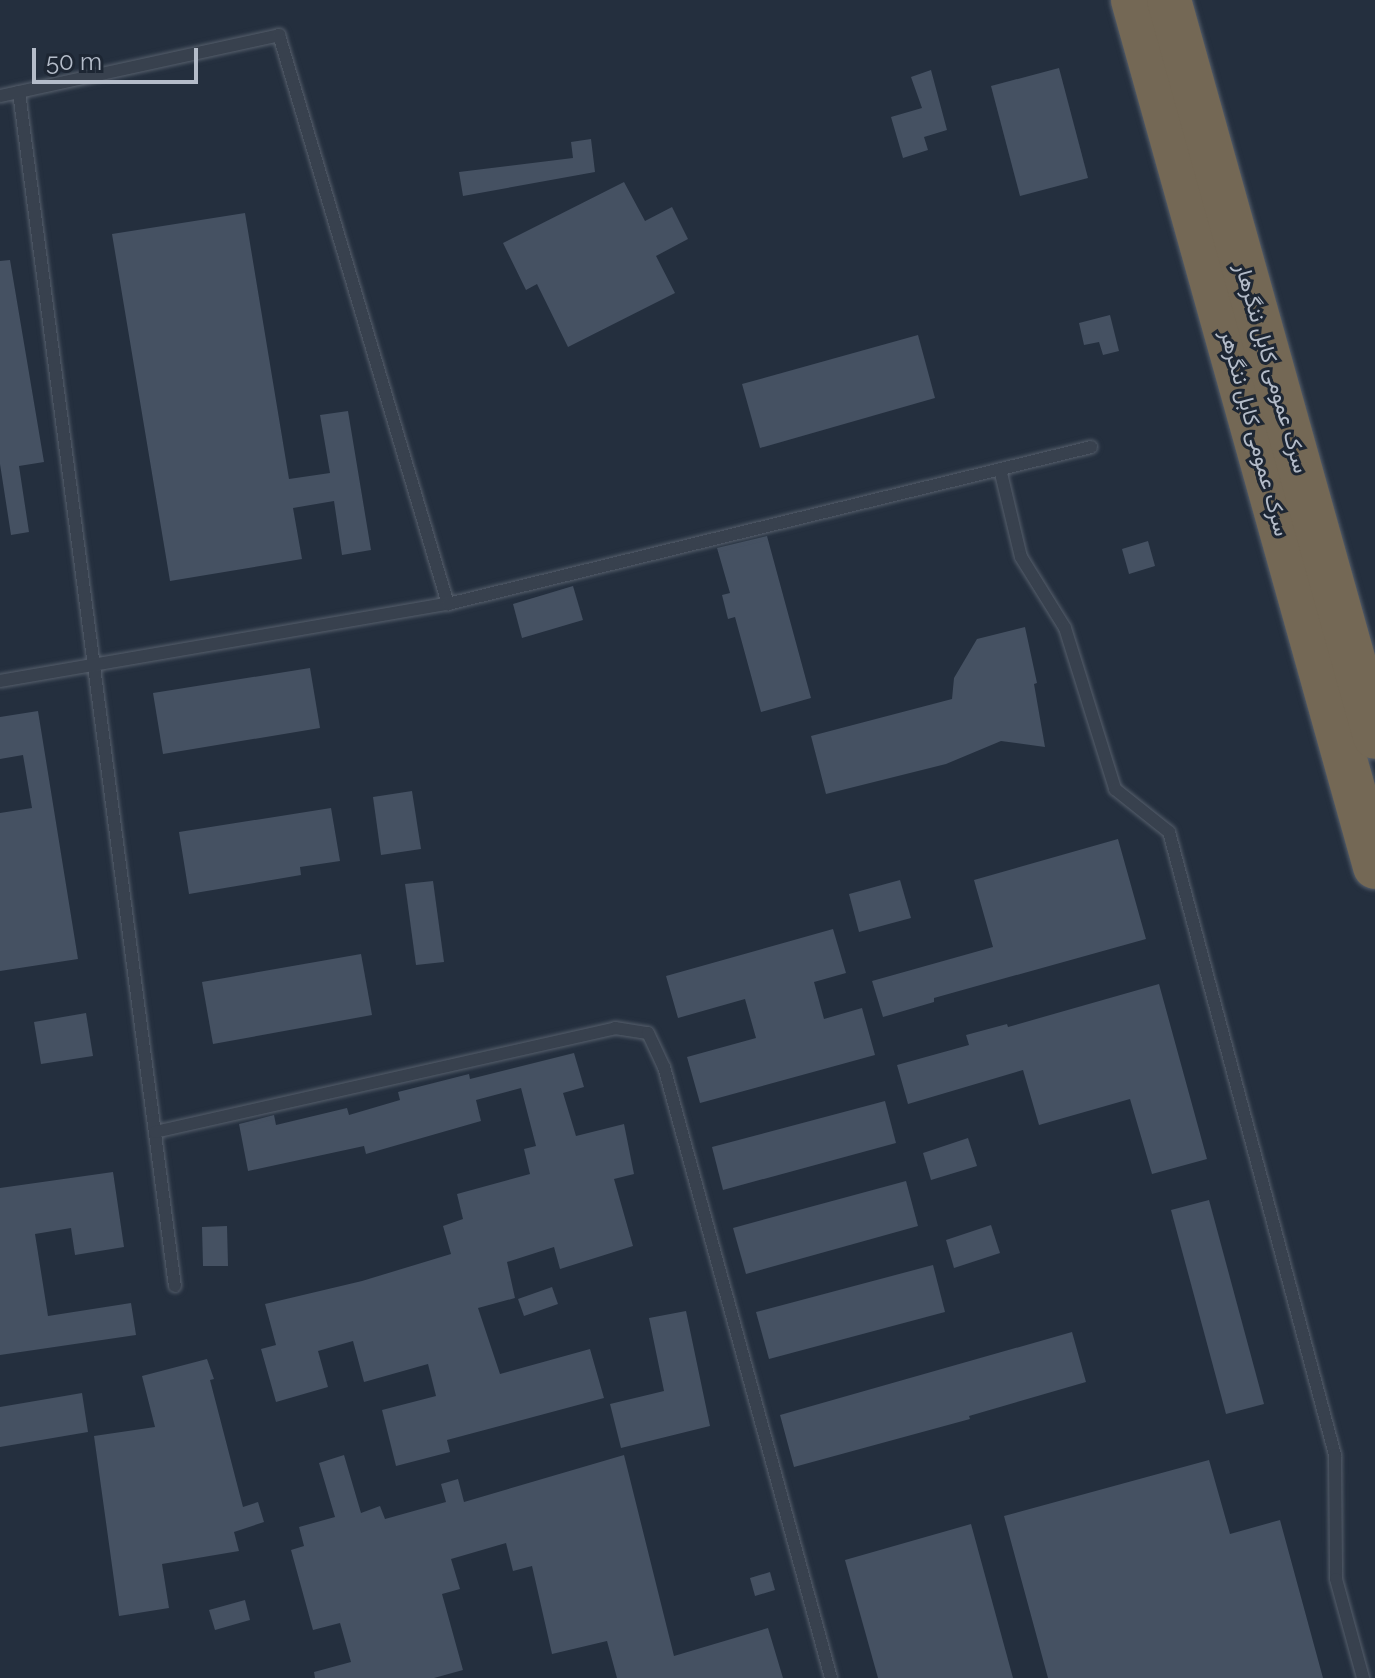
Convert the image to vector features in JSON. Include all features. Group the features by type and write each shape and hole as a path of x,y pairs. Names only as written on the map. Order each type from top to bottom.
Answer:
{"highway":[{"name":"سرک عمومی کابل ننگرهر","path":"1133,0 1375,867"},
{"name":"سرک عمومی کابل ننگرهار","path":"1169,0 1375,737"}],"lane":[{"path":"0,96 279,35 448,604"},
{"path":"19,92 175,1286"},
{"path":"0,681 448,604 1091,447"},
{"path":"1000,469 1021,557 1065,628 1115,789 1169,832 1335,1455 1336,1579 1363,1678"},
{"path":"155,1132 615,1028 648,1033 664,1067 831,1678"}],"building":[{"path":"1059,68 1088,178 1020,196 991,86"},
{"path":"931,70 947,130 924,137 928,150 903,158 891,117 922,108 911,77"},
{"path":"591,139 595,172 463,196 459,172 573,158 571,142"},
{"path":"624,182 645,221 672,207 688,239 656,256 675,293 568,347 537,284 526,290 503,243"},
{"path":"245,213 289,479 330,473 320,415 348,411 371,550 342,555 334,501 293,508 302,559 170,581 112,234"},
{"path":"10,260 44,462 19,466 29,532 11,535 0,464 0,261"},
{"path":"1110,315 1119,351 1103,355 1099,342 1084,345 1079,323"},
{"path":"918,335 935,398 760,448 742,384"},
{"path":"767,536 811,698 761,712 735,617 728,619 722,595 730,593 717,548"},
{"path":"1148,541 1155,566 1129,574 1122,549"},
{"path":"573,586 583,620 522,638 513,604"},
{"path":"1025,627 1037,683 1034,684 1045,747 1001,741 946,764 826,794 811,736 952,699 954,678 977,639"},
{"path":"310,668 320,728 163,754 153,693"},
{"path":"38,711 78,959 0,971 0,813 32,808 23,755 0,759 0,717"},
{"path":"412,791 421,849 381,855 373,797"},
{"path":"331,808 340,861 300,867 301,875 189,894 179,832"},
{"path":"1118,839 1146,939 934,998 934,1002 883,1017 872,981 993,947 974,880"},
{"path":"900,880 911,918 859,932 849,894"},
{"path":"433,881 444,962 416,965 405,884"},
{"path":"833,929 846,973 814,982 824,1019 862,1008 875,1055 700,1103 687,1057 756,1038 745,999 678,1018 666,976"},
{"path":"361,954 372,1015 213,1044 202,982"},
{"path":"1159,984 1207,1159 1152,1174 1130,1099 1039,1125 1023,1070 908,1104 897,1065 969,1045 966,1035 1007,1024 1008,1027"},
{"path":"86,1013 93,1056 41,1064 34,1022"},
{"path":"574,1053 584,1087 563,1093 576,1136 624,1124 634,1174 614,1179 633,1246 560,1269 554,1247 507,1262 515,1298 478,1308 500,1374 590,1349 604,1398 447,1440 450,1452 396,1466 382,1410 436,1396 428,1364 364,1382 353,1341 318,1351 328,1387 276,1402 261,1349 276,1345 265,1304 362,1281 451,1254 443,1226 463,1219 457,1194 530,1174 524,1149 536,1146 521,1088 476,1100 481,1121 366,1154 364,1146 248,1171 239,1124 274,1115 276,1125 347,1108 349,1115 400,1100 398,1092 469,1074 470,1079"},
{"path":"885,1101 896,1143 723,1190 712,1147"},
{"path":"968,1138 977,1166 931,1180 923,1153"},
{"path":"113,1172 124,1247 75,1255 71,1228 35,1234 48,1316 131,1303 136,1335 0,1355 0,1188"},
{"path":"906,1181 918,1226 746,1274 733,1228"},
{"path":"1209,1200 1264,1404 1226,1414 1171,1210"},
{"path":"991,1225 1000,1253 954,1268 946,1240"},
{"path":"227,1226 228,1266 203,1266 202,1227"},
{"path":"933,1265 945,1312 769,1359 756,1312"},
{"path":"552,1287 558,1304 524,1316 518,1299"},
{"path":"686,1311 710,1426 621,1448 610,1404 664,1391 649,1318"},
{"path":"1072,1332 1086,1382 969,1416 970,1419 794,1467 780,1415"},
{"path":"207,1359 243,1507 258,1502 264,1522 234,1532 239,1551 162,1564 169,1608 119,1616 94,1436 155,1427 142,1376"},
{"path":"82,1393 88,1432 0,1447 0,1407"},
{"path":"344,1455 361,1513 380,1506 385,1519 446,1502 441,1484 458,1479 464,1502 624,1455 674,1656 768,1628 783,1678 617,1678 607,1641 552,1654 532,1566 513,1571 506,1543 451,1559 460,1589 442,1594 463,1670 434,1678 315,1678 314,1672 351,1662 340,1623 313,1630 291,1550 304,1546 299,1527 335,1517 319,1463"},
{"path":"1209,1460 1230,1534 1280,1520 1323,1678 1048,1678 1004,1516"},
{"path":"971,1524 1013,1678 878,1678 845,1560"},
{"path":"770,1572 775,1590 755,1596 750,1578"},
{"path":"245,1600 250,1620 215,1630 209,1610"}]}
